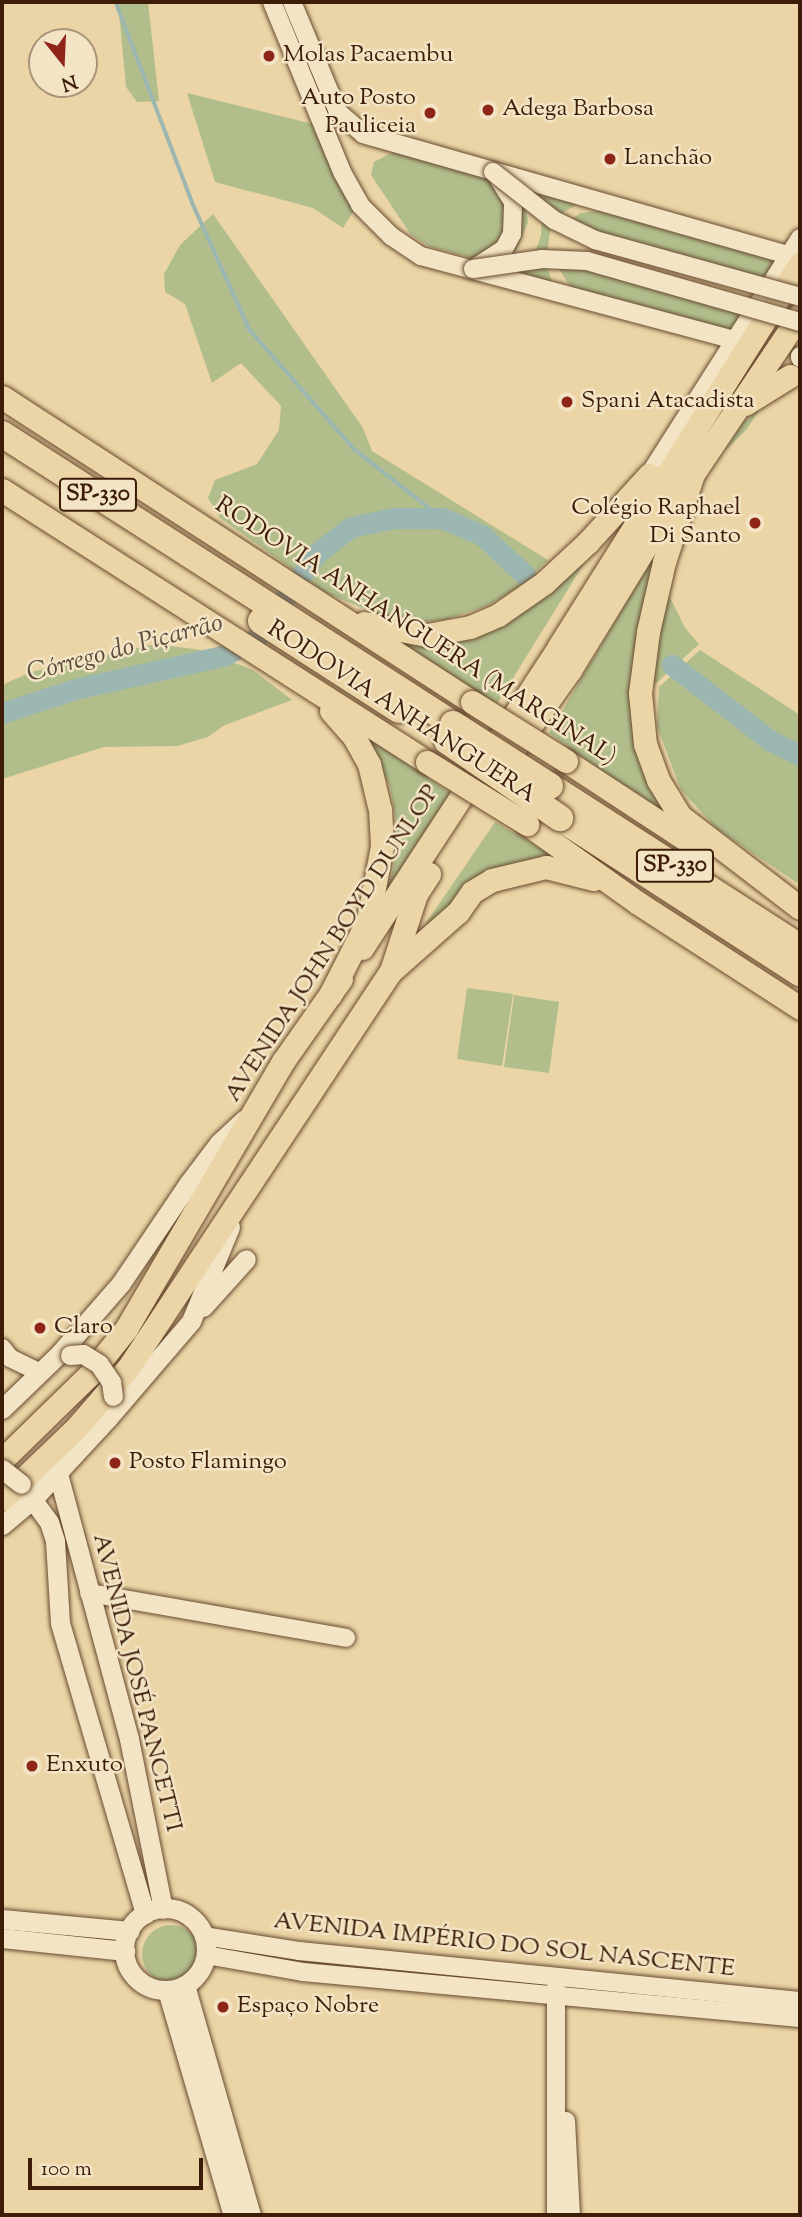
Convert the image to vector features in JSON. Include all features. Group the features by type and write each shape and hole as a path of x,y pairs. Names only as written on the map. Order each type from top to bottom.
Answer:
{"highway":[{"name":"RODOVIA ANHANGUERA","path":"2,434 187,563"},
{"name":"RODOVIA ANHANGUERA","path":"2,453 187,563 450,733 560,818 800,973"},
{"name":"RODOVIA ANHANGUERA","path":"450,733 550,786 800,947"}],"main road":[{"name":"AVENIDA JOHN BOYD DUNLOP","path":"2,1460 89,1375 126,1329 166,1255 258,1106 558,648 795,259"},
{"name":"AVENIDA JOHN BOYD DUNLOP","path":"2,1499 77,1427 128,1368 260,1174 391,971 416,894 463,819 570,670 694,471 800,315"},
{"path":"733,411 797,362"},
{"name":"RODOVIA ANHANGUERA (MARGINAL)","path":"2,397 472,702 800,909"},
{"path":"694,471 664,562 648,632 640,693 645,744 663,791 687,823 800,909"},
{"path":"609,562 649,475"},
{"path":"310,598 370,626 402,634 438,634 480,624 544,583 601,530 649,475"},
{"path":"2,489 177,599 298,681 527,824 638,904 800,1008"},
{"path":"298,681 340,719 360,746 375,784 382,829 380,873 371,910 330,995"},
{"path":"391,971 458,912 472,892 517,871 571,870 638,904"},
{"path":"2,1409 121,1283 219,1143 258,1106"},
{"path":"191,1321 226,1234 260,1174"},
{"path":"2,1525 27,1491 57,1470 108,1418 246,1259"},
{"path":"39,1372 71,1355 83,1354 99,1364 111,1382 113,1396 108,1418"},
{"path":"2,1469 27,1491"},
{"name":"AVENIDA JOSÉ PANCETTI","path":"57,1470 129,1739 154,1911"},
{"name":"AVENIDA JOSÉ PANCETTI","path":"27,1491 55,1541 60,1623 154,1911"},
{"path":"154,1911 185,1913 205,1945 198,1974 176,1987 139,1980 125,1951 129,1931 154,1911"},
{"path":"2,1919 129,1931"},
{"path":"2,1938 125,1951"},
{"path":"176,1987 233,2215"},
{"path":"176,1987 251,2215"}],"street":[{"path":"272,2 360,205 391,236 421,256 735,340"},
{"path":"292,2 346,123 363,134 795,259"},
{"path":"473,269 491,260 512,234 513,202 493,172"},
{"path":"493,172 554,220 595,240 800,297"},
{"path":"649,475 735,340 795,259 800,238"},
{"path":"473,269 542,259 587,261 800,322"},
{"path":"2,1348 10,1358 39,1372"},
{"path":"89,1593 346,1638"},
{"name":"AVENIDA IMPÉRIO DO SOL NASCENTE","path":"205,1945 299,1951 800,2001"},
{"name":"AVENIDA IMPÉRIO DO SOL NASCENTE","path":"205,1945 303,1972 421,1981 560,1998 800,2018"},
{"path":"556,2215 560,1998 564,1978"},
{"path":"560,1998 571,2215"}],"green space":[{"path":"118,2 148,2 159,101 137,102 126,87"},
{"path":"187,93 317,125 356,207 343,228 313,208 215,182"},
{"path":"393,152 494,178 526,208 528,222 517,249 507,258 482,260 430,247 411,235 371,175 374,162"},
{"path":"533,188 581,202 556,217 550,232 546,262 552,282 509,270 536,250 541,235 542,218"},
{"path":"606,210 779,260 760,284 595,238 570,221 580,213"},
{"path":"213,214 363,428 372,451 548,560 519,587 487,606 444,620 399,623 326,593 220,518 208,498 215,480 257,464 279,430 281,406 241,363 212,383 185,304 165,292 164,274 180,245"},
{"path":"555,262 745,309 731,330 578,290 569,285"},
{"path":"762,406 747,429 726,450 740,425"},
{"path":"663,541 636,696 668,818 549,733"},
{"path":"588,557 497,704 395,640 526,608"},
{"path":"664,585 685,628 699,644 652,687"},
{"path":"155,644 201,650 253,670 292,700 223,726 208,737 177,746 104,747 2,779 2,685 31,672"},
{"path":"700,650 800,715 800,885 717,829 681,790 657,726 659,687"},
{"path":"366,735 451,794 386,898 397,852 396,819 390,787"},
{"path":"495,822 564,862 541,862 422,929"},
{"path":"467,988 513,994 502,1066 457,1059"},
{"path":"514,995 559,1002 549,1073 504,1067"},
{"path":"165,1925 177,1925 192,1933 200,1948 200,1960 192,1975 177,1983 165,1983 150,1975 142,1960 142,1948 150,1933"}],"waterway":[{"path":"116,2 193,204 250,330 354,449 442,518"},
{"name":"Córrego do Piçarrão","path":"2,713 75,689 223,656 255,640 317,553 351,527 394,518 442,518 482,535 525,575"},
{"name":"Córrego do Piçarrão","path":"672,665 771,741 800,755"}],"place":[{"name":"Molas Pacaembu","path":"269,56"},
{"name":"Adega Barbosa","path":"488,110"},
{"name":"Auto Posto Pauliceia","path":"430,113"},
{"name":"Lanchão","path":"610,159"},
{"name":"Spani Atacadista","path":"567,402"},
{"name":"Colégio Raphael Di Santo","path":"755,523"},
{"name":"Claro","path":"40,1328"},
{"name":"Posto Flamingo","path":"115,1463"},
{"name":"Enxuto","path":"32,1766"},
{"name":"Espaço Nobre","path":"223,2007"}]}
